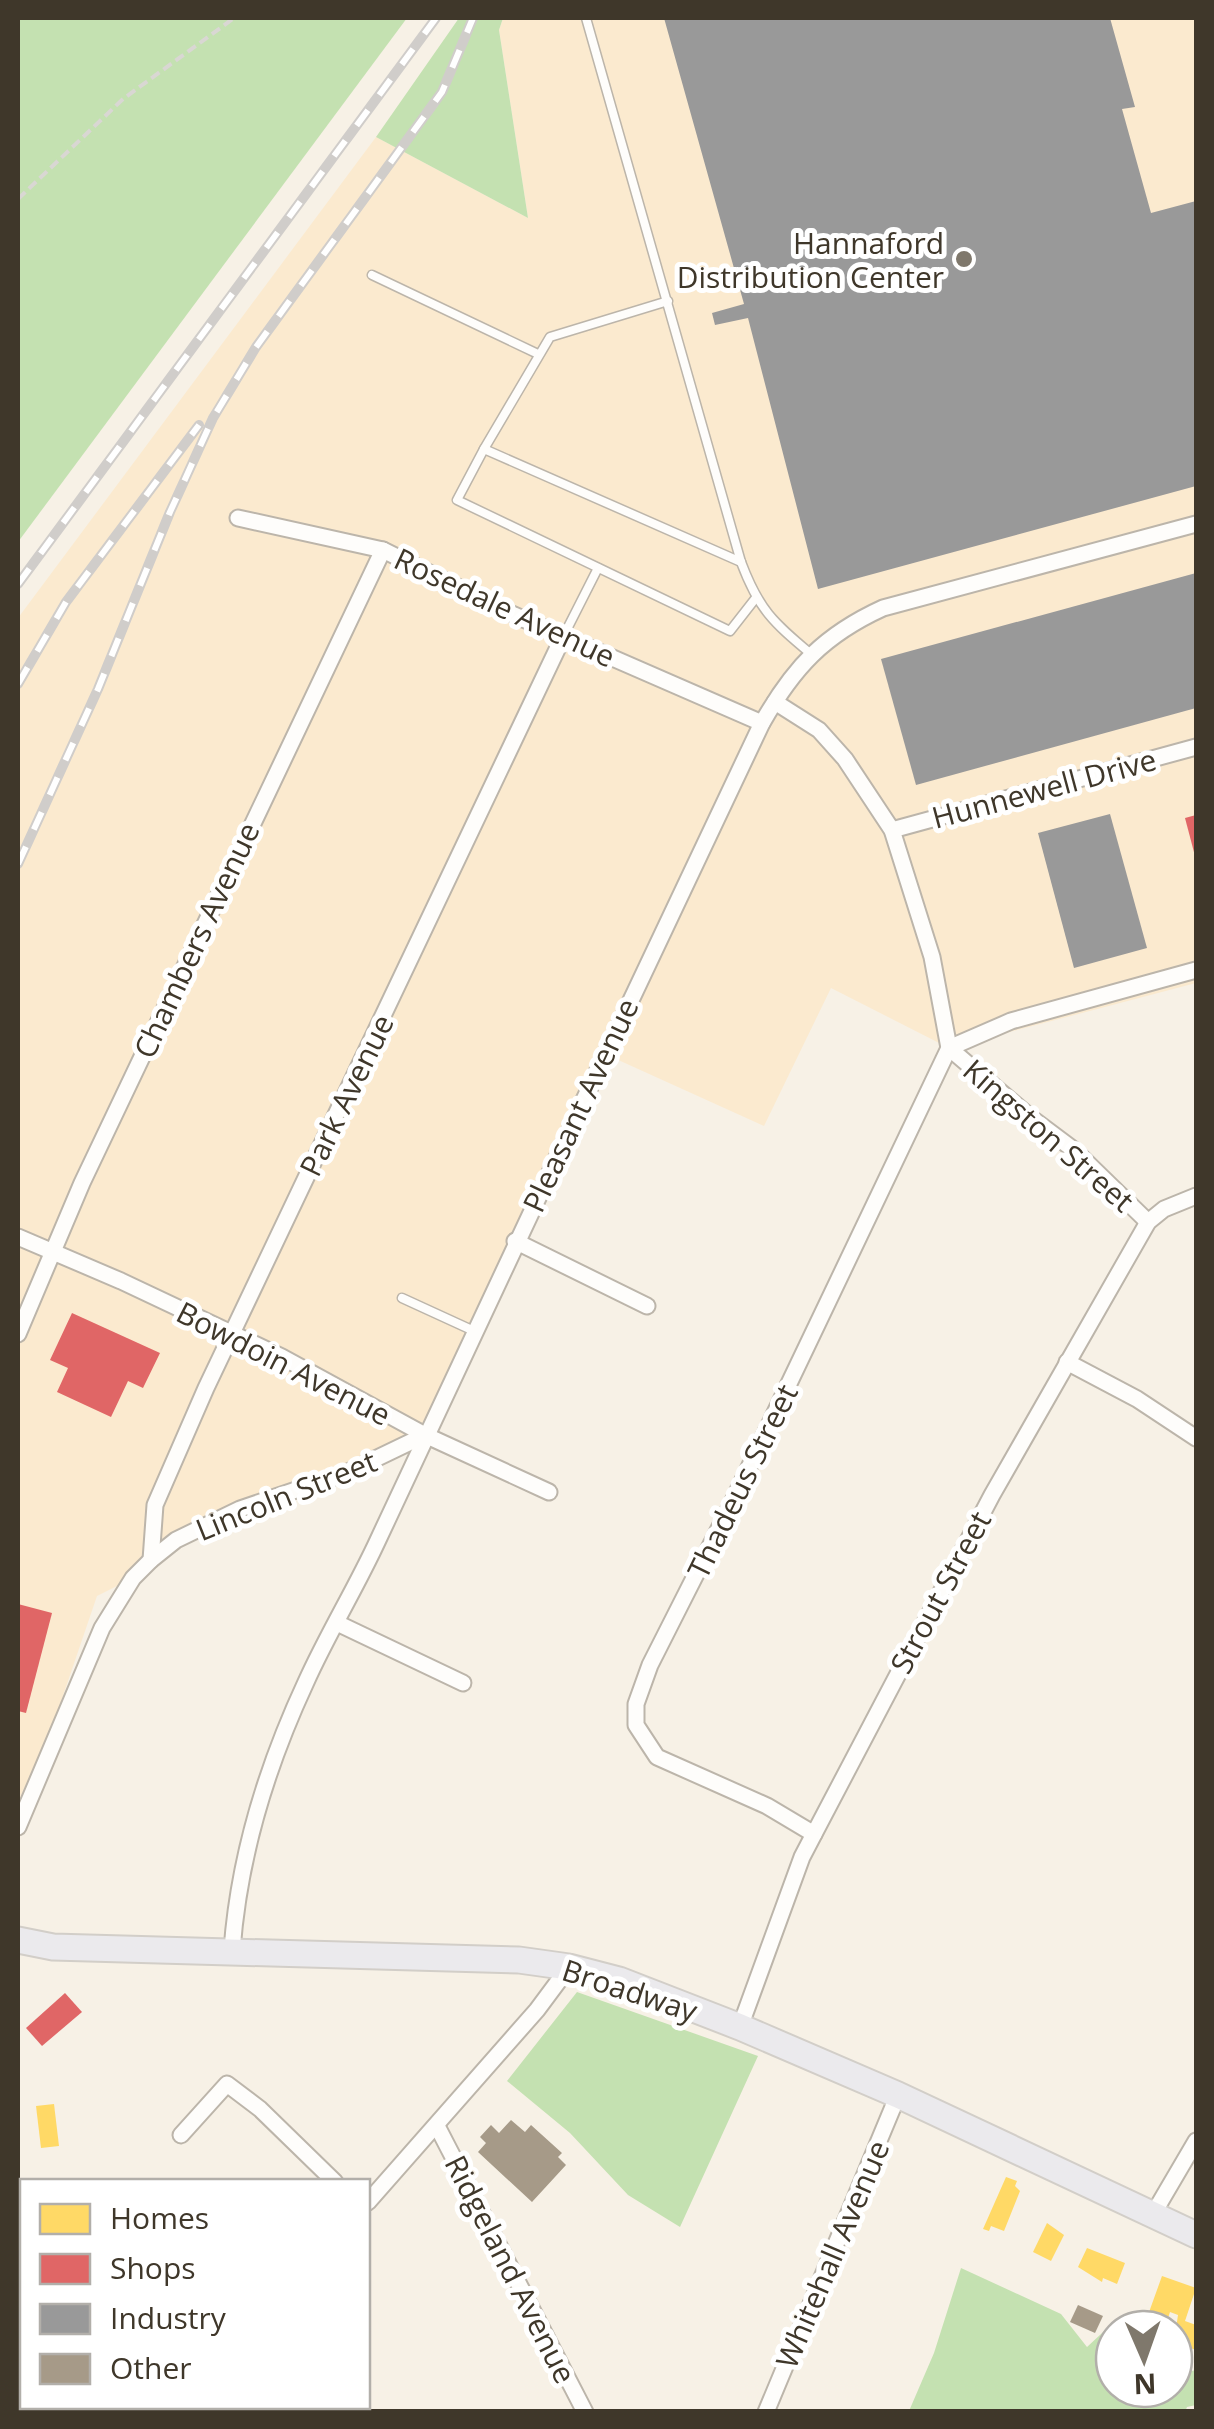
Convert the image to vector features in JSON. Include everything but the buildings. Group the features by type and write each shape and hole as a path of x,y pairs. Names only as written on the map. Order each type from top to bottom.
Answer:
{"main road":[{"name":"Broadway","path":"18,1940 53,1947 519,1960 569,1967 619,1980 740,2027 898,2096 1196,2236"}],"street":[{"name":"Rosedale Avenue","path":"238,518 383,550 563,637 762,723"},
{"name":"Pleasant Avenue","path":"232,1950 235,1904 259,1796 307,1679 774,702 811,654 839,631 884,608 1196,524"},
{"name":"Chambers Avenue","path":"18,1334 51,1253 260,804 383,550"},
{"name":"Park Avenue","path":"151,1560 155,1505 563,637"},
{"path":"774,702 819,730 845,759 892,830 932,956 949,1048 1024,1017 1196,970"},
{"name":"Hunnewell Drive","path":"892,830 1196,746"},
{"name":"Kingston Street","path":"949,1048 1074,1150 1148,1222"},
{"name":"Thadeus Street","path":"814,1834 767,1806 658,1757 636,1725 636,1704 650,1665 949,1048"},
{"path":"1148,1222 1164,1209 1196,1196"},
{"name":"Strout Street","path":"740,2027 802,1857 992,1495 1148,1222"},
{"name":"Bowdoin Avenue","path":"18,1237 122,1280 282,1357 426,1436 549,1492"},
{"path":"516,1241 647,1306"},
{"path":"1067,1362 1137,1399 1196,1438"},
{"name":"Lincoln Street","path":"18,1828 23,1801 102,1628 133,1578 151,1560 176,1540 240,1509 346,1473 426,1436"},
{"path":"337,1623 463,1683"},
{"path":"370,2200 537,2010 569,1967"},
{"path":"181,2135 227,2084 260,2109 331,2179"},
{"name":"Whitehall Avenue","path":"766,2412 898,2096"},
{"name":"Ridgeland Avenue","path":"437,2126 585,2412"},
{"path":"1152,2216 1196,2140"}],"lane":[{"path":"586,18 741,562 755,599 771,620 811,654"},
{"path":"372,275 538,354"},
{"path":"668,301 550,337 457,500 730,631 755,599"},
{"path":"484,449 741,562"},
{"path":"563,637 598,568"},
{"path":"402,1298 474,1331"}],"path":[{"path":"18,199 122,99 234,18"}],"shaded area":[{"path":"503,18 1196,18 1196,983 949,1048 831,988 764,1126 605,1054 425,1435 209,1524 133,1578 97,1596 53,1725 18,1802 18,618 376,137 528,218 499,30"}],"green space":[{"path":"18,18 407,18 18,542"},
{"path":"459,18 503,18 499,30 528,218 376,137"},
{"path":"577,1992 758,2056 680,2227 628,2195 570,2133 507,2081"},
{"path":"961,2268 1061,2314 1087,2347 1094,2340 1094,2409 1186,2409 909,2411 934,2353"},
{"path":"1196,2370 1196,2405 1194,2405"}],"railway":[{"path":"18,584 436,18"},
{"path":"18,864 98,689 213,418 256,347 442,92 473,18"},
{"path":"18,684 66,602 199,425"}],"place":[{"name":"Hannaford Distribution Center","path":"964,259"}]}
